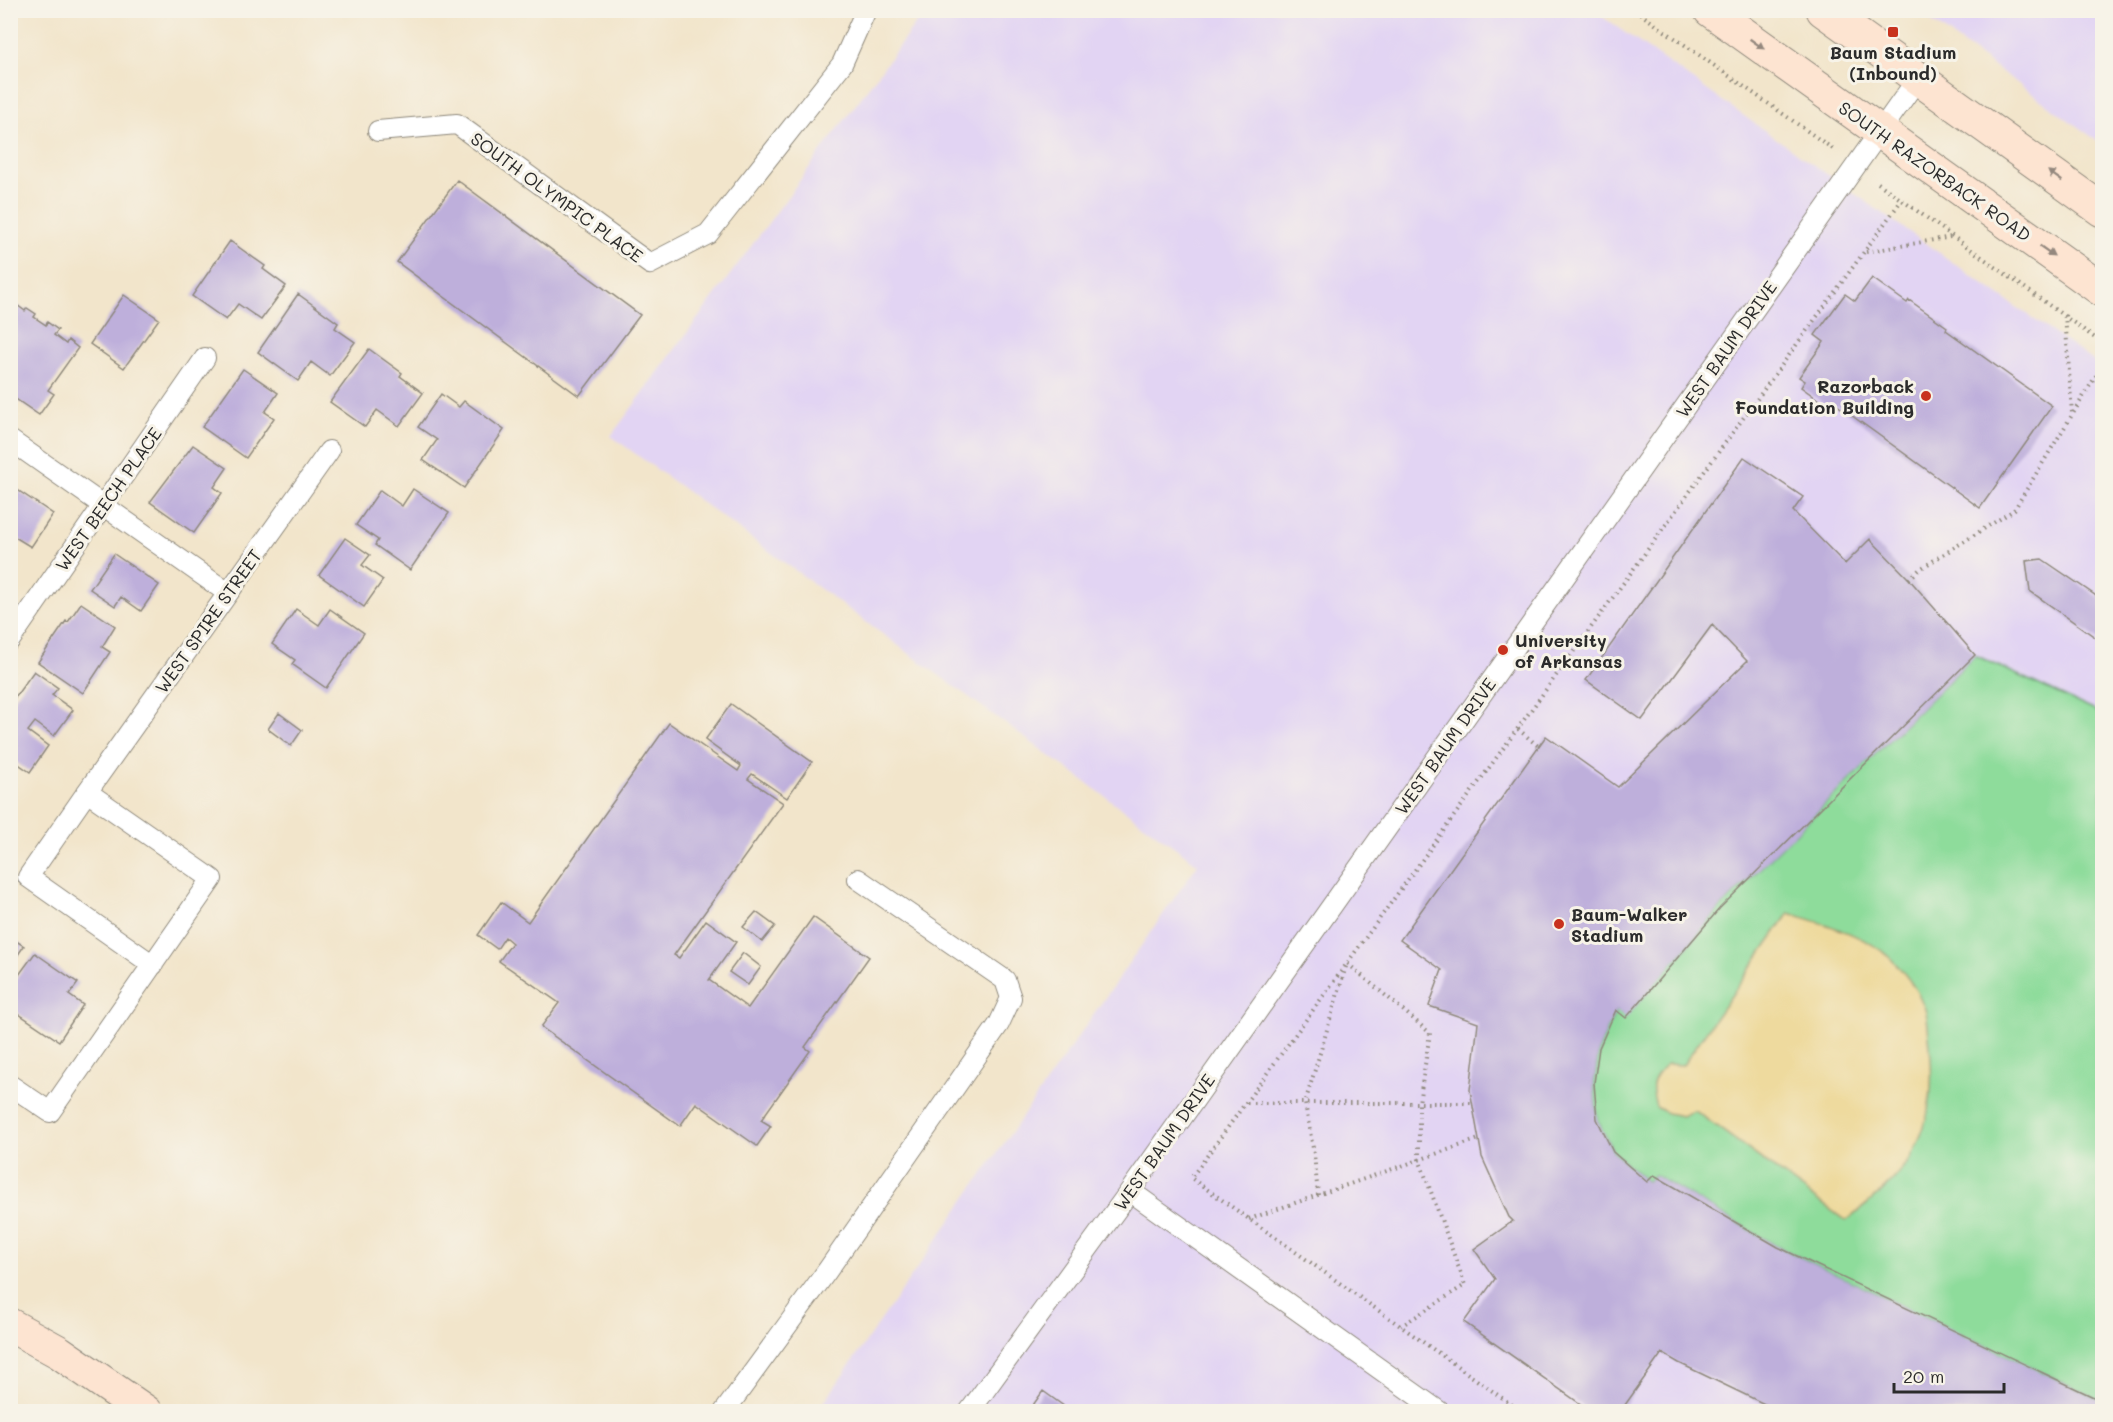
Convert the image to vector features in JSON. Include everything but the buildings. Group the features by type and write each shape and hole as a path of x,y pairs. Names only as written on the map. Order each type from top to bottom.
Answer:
{"main road":[{"name":"SOUTH RAZORBACK ROAD","path":"1710,10 2103,290"},
{"path":"1823,10 2103,210"},
{"path":"10,1325 59,1352 146,1412"}],"lane":[{"name":"SOUTH OLYMPIC PLACE","path":"378,131 457,124 650,264 708,234 842,63 865,17 866,10"},
{"name":"WEST BAUM DRIVE","path":"969,1412 1130,1191 1918,78"},
{"name":"WEST BEECH PLACE","path":"10,640 205,358"},
{"path":"10,440 228,593"},
{"name":"WEST SPIRE STREET","path":"153,964 28,877 329,451"},
{"path":"10,1085 50,1112 212,879 87,792"},
{"path":"724,1412 827,1271 999,1024 1011,998 1005,980 858,879"},
{"path":"1130,1191 1440,1412"}],"path":[{"path":"1522,1412 1191,1178 1901,201"},
{"path":"1865,252 1951,237"},
{"path":"2064,315 2072,414"},
{"path":"1910,579 1920,569 2014,510 2103,366"},
{"path":"1518,729 1538,746"},
{"path":"1347,963 1430,1033 1419,1103 1419,1159 1465,1285 1401,1326"},
{"path":"1318,1194 1305,1103 1347,963"},
{"path":"1246,1103 1472,1103"},
{"path":"1249,1219 1479,1139"}],"shaded area":[{"name":"University of Arkansas","path":"925,11 1594,11 2102,367 2102,1411 818,1411 1198,864 611,436"},
{"path":"1917,11 2102,11 2102,144"}],"green space":[{"path":"1975,655 2102,714 2102,1401 1778,1247 1654,1175 1647,1182 1613,1152 1597,1119 1594,1083 1599,1048 1616,1010 1626,1017 1720,908"}],"sand":[{"path":"1789,913 1842,930 1879,949 1910,981 1919,995 1927,1016 1931,1083 1924,1127 1905,1166 1872,1200 1846,1221 1694,1110 1682,1116 1667,1113 1656,1107 1653,1093 1653,1083 1658,1074 1667,1064 1683,1065"}],"place":[{"name":"Baum Stadium (Inbound)","path":"1893,32"},
{"name":"Razorback Foundation Building","path":"1926,396"},
{"name":"University of Arkansas","path":"1503,650"},
{"name":"Baum-Walker Stadium","path":"1559,924"}]}
